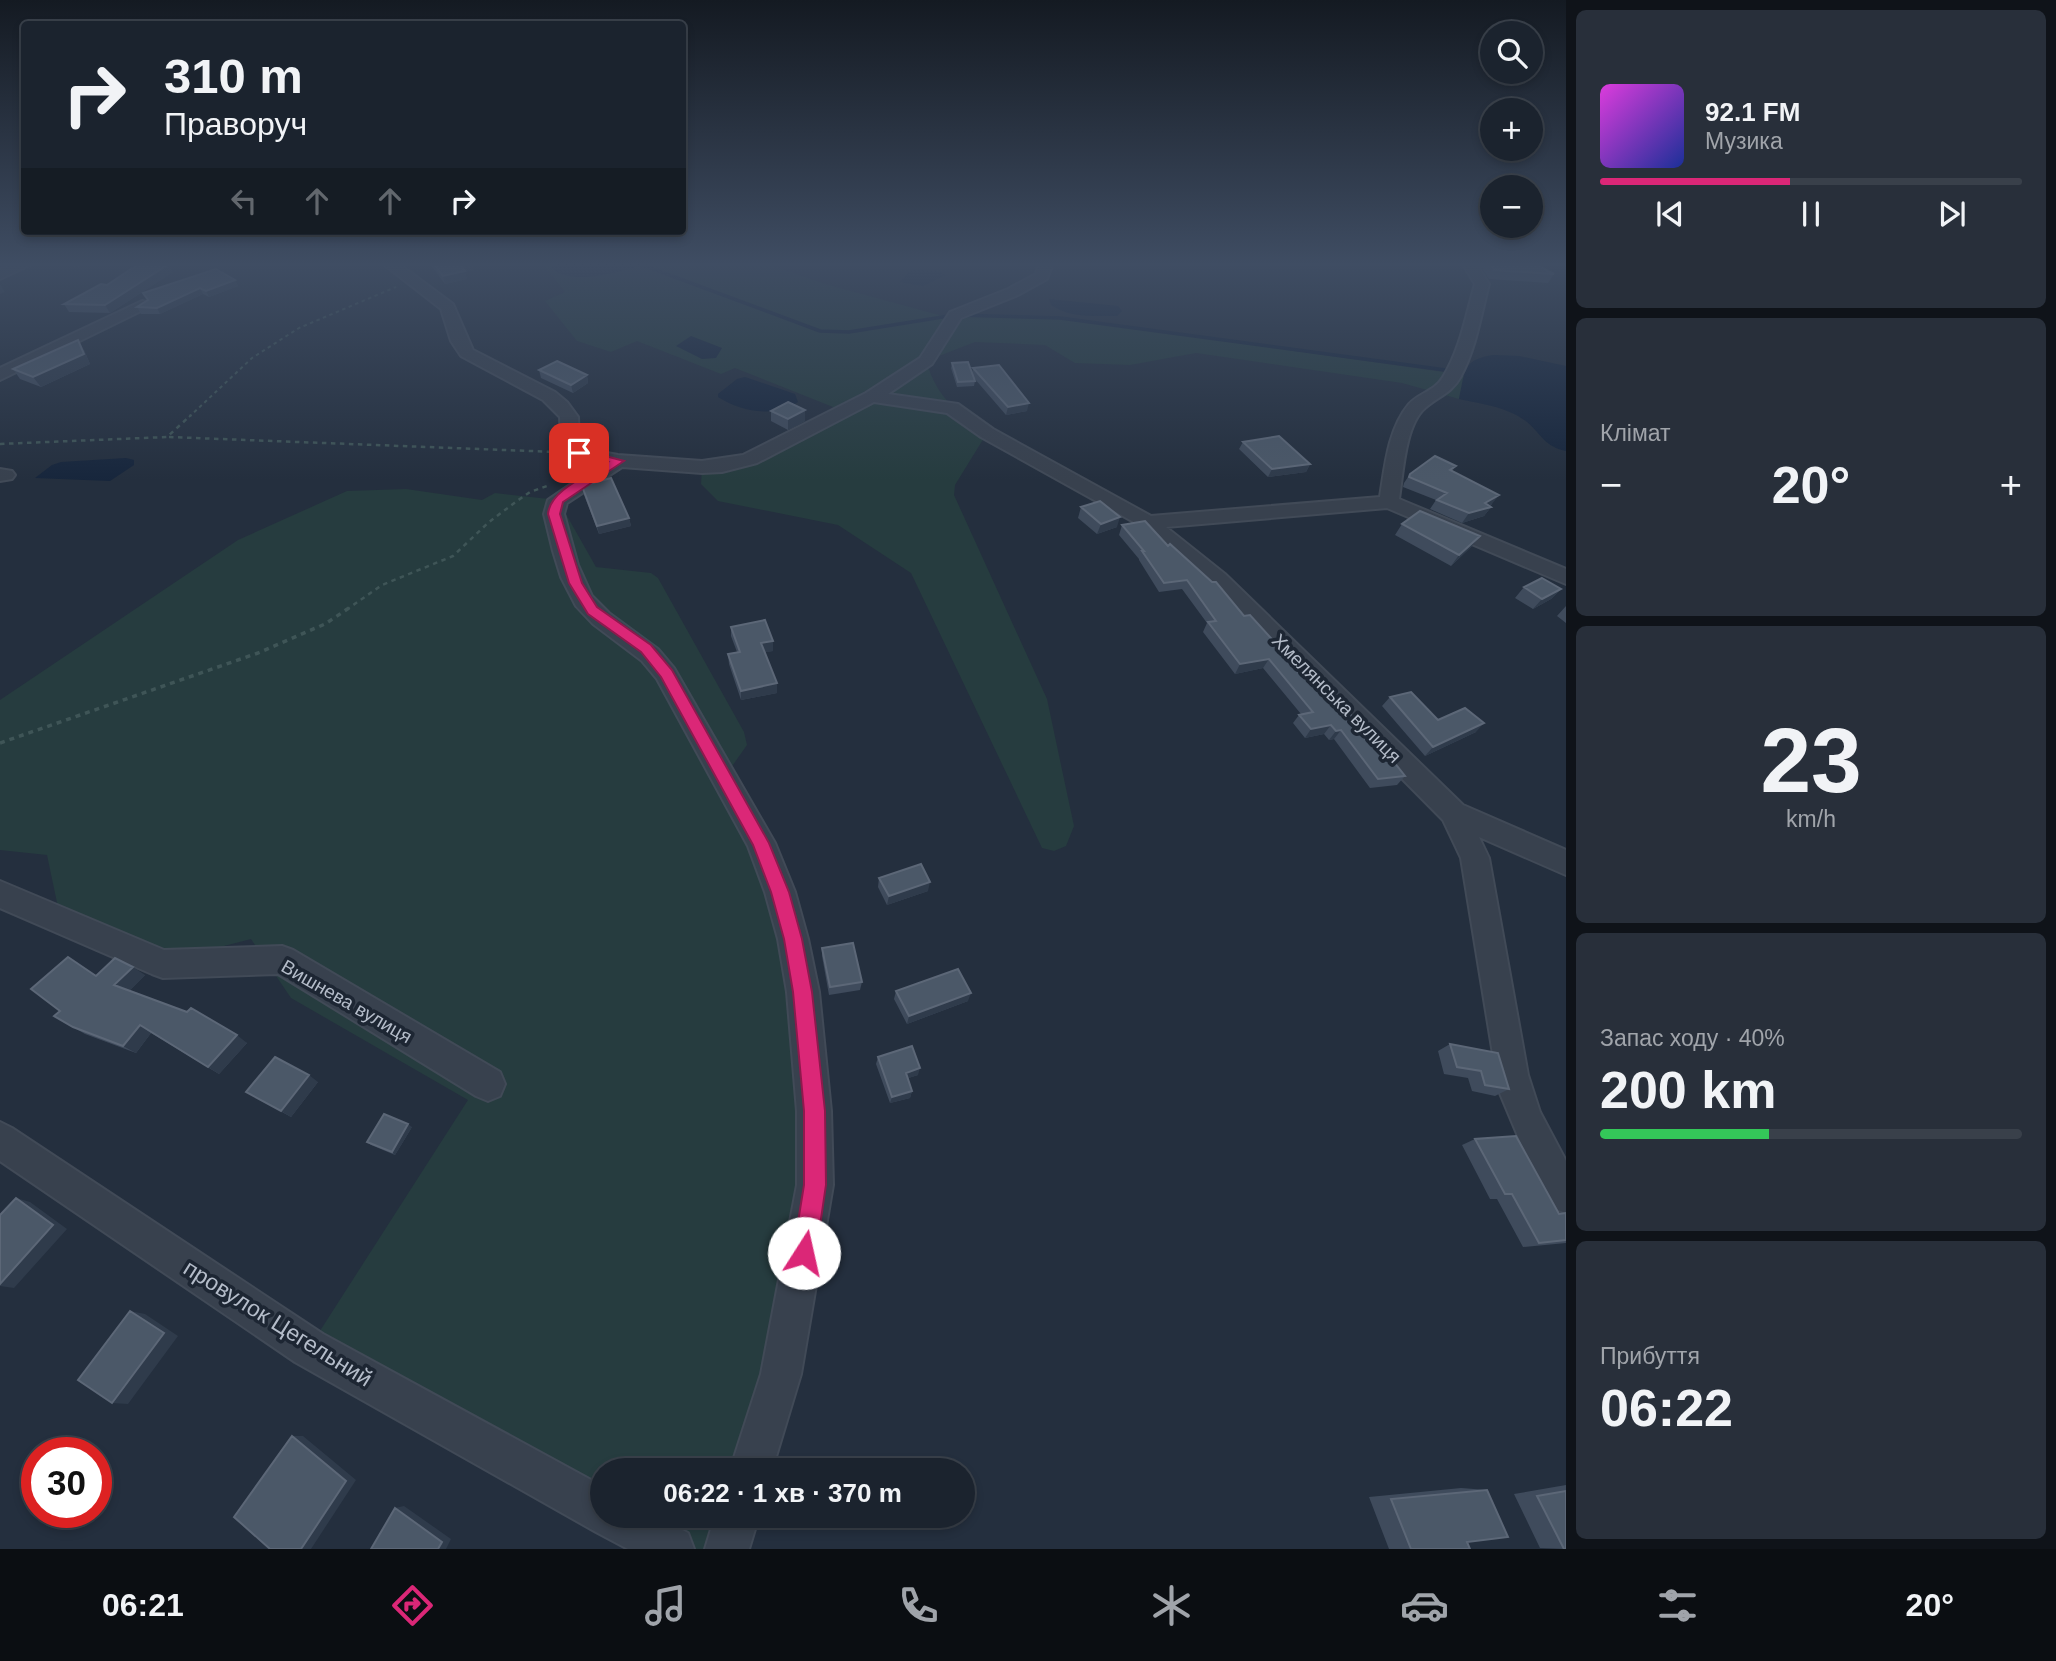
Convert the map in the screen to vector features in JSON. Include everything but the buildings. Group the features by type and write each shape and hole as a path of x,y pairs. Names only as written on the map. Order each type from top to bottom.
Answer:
{"street":[{"path":"0,375 78,335"},
{"path":"457,335 467,353 549,396 561,406 569,417 570,442 579,453 618,461 702,467 737,463 873,397 930,373 946,335"},
{"path":"1389,502 1401,438 1410,417 1419,403 1446,386 1468,335"},
{"path":"930,373 952,408"},
{"name":"Хмелянська вулиця","path":"873,397 952,408 987,433 1148,522 1217,579 1453,813 1475,858 1511,1075 1532,1134 1566,1195"},
{"path":"618,461 558,500 554,508 575,583 593,610 646,649 666,674 761,843 780,892 793,939 803,992 814,1111 815,1185 781,1374 755,1458"},
{"path":"1148,522 1389,502 1566,577"},
{"path":"1453,813 1566,863"},
{"name":"Вишнева вулиця","path":"0,894 163,964 282,960 488,1084"},
{"name":"провулок Цегельний","path":"0,1140 309,1348 590,1503"},
{"path":"634,1528 672,1549"},
{"path":"727,1549 733,1528"}],"path":[{"path":"167,437 252,358 288,335"},
{"path":"0,444 167,437 579,453"},
{"path":"0,743 258,653 325,624 382,586 453,556 489,522 530,492 555,483"}],"green space":[{"path":"572,335 1183,335 1465,375 1459,399 1402,383 1196,353 1130,365 1075,363 1045,345 975,342 926,361 936,385 949,403 987,433 955,485 954,495 1047,699 1074,826 1066,846 1054,851 1042,848 911,573 838,525 718,501 701,484 702,467 722,466 843,411 735,368 721,374 637,341 611,352 577,341"},
{"path":"406,489 482,500 495,493 558,500 596,567 651,573 658,578 744,732 747,745 723,779 761,843 814,1111 753,1458 590,1458 590,1503 309,1348 468,1100 291,998 251,939 174,959 59,912 47,855 0,850 0,700 238,540 347,491"},
{"path":"634,1528 733,1528 727,1549 672,1549"}],"water":[{"path":"691,336 722,348 716,358 702,359 676,346"},
{"path":"1494,355 1519,356 1566,366 1566,451 1548,443 1527,422 1512,413 1459,399 1464,374 1470,364"},
{"path":"745,377 795,394 798,402 779,410 758,411 737,406 718,397 718,394 737,379"},
{"path":"126,458 134,460 134,465 110,481 35,478 52,465 61,462"}],"waterway":[{"path":"1188,335 1453,371 1470,376"}],"route":[{"path":"579,453 618,461 558,500 554,508 575,583 593,610 658,661 761,843 780,892 793,939 803,992 814,1111 815,1185 804,1253"}]}
